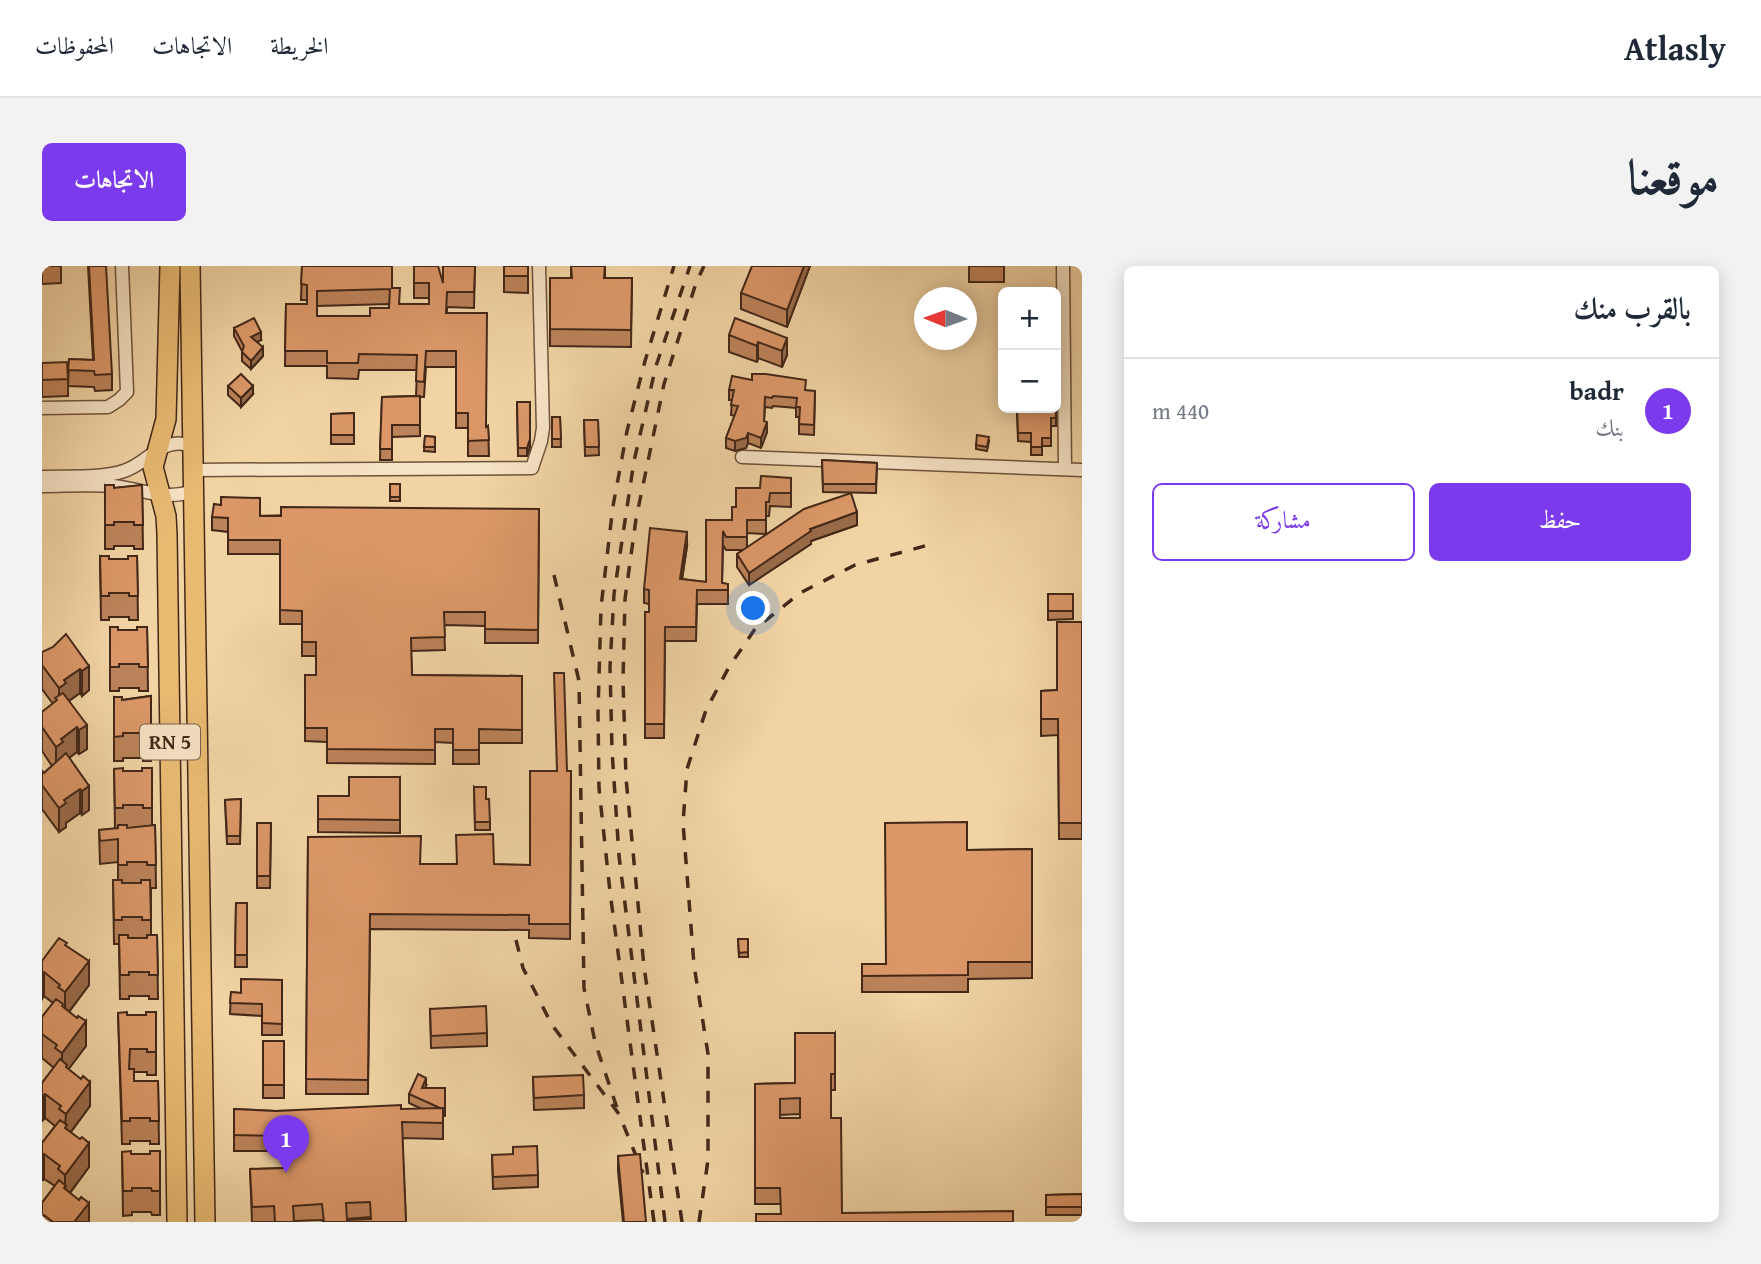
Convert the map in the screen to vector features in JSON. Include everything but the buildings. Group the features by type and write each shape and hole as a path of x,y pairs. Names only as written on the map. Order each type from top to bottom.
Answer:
{"highway":[{"name":"RN 5","path":"170,266 167,413 153,467 167,534 177,1222"},
{"name":"RN 5","path":"190,266 205,1222"},
{"path":"167,413 191,414"}],"street":[{"path":"42,408 108,407 127,392 122,266"},
{"path":"192,470 532,468 543,428 539,266"},
{"path":"1063,266 1065,470"},
{"path":"42,477 116,473 132,468 171,443 182,442 192,446"},
{"path":"742,457 1082,470"},
{"path":"42,486 112,486 173,496 193,491"}],"railway":[{"path":"654,1222 610,892 599,788 598,713 601,607 613,506 627,431 674,266"},
{"path":"665,1222 619,856 610,667 614,594 634,461 656,366 690,266"},
{"path":"682,1222 644,967 626,778 623,680 625,599 636,519 664,384 696,283 704,266"},
{"path":"699,1222 708,1160 708,1054 694,965 683,823 687,769 706,710 729,667 755,629 800,593 855,565 932,544"},
{"path":"554,575 579,681 584,988 595,1042 619,1114"},
{"path":"516,940 523,968 552,1025 619,1114 643,1173"}],"place":[{"name":"badr","path":"286,1173"}]}
